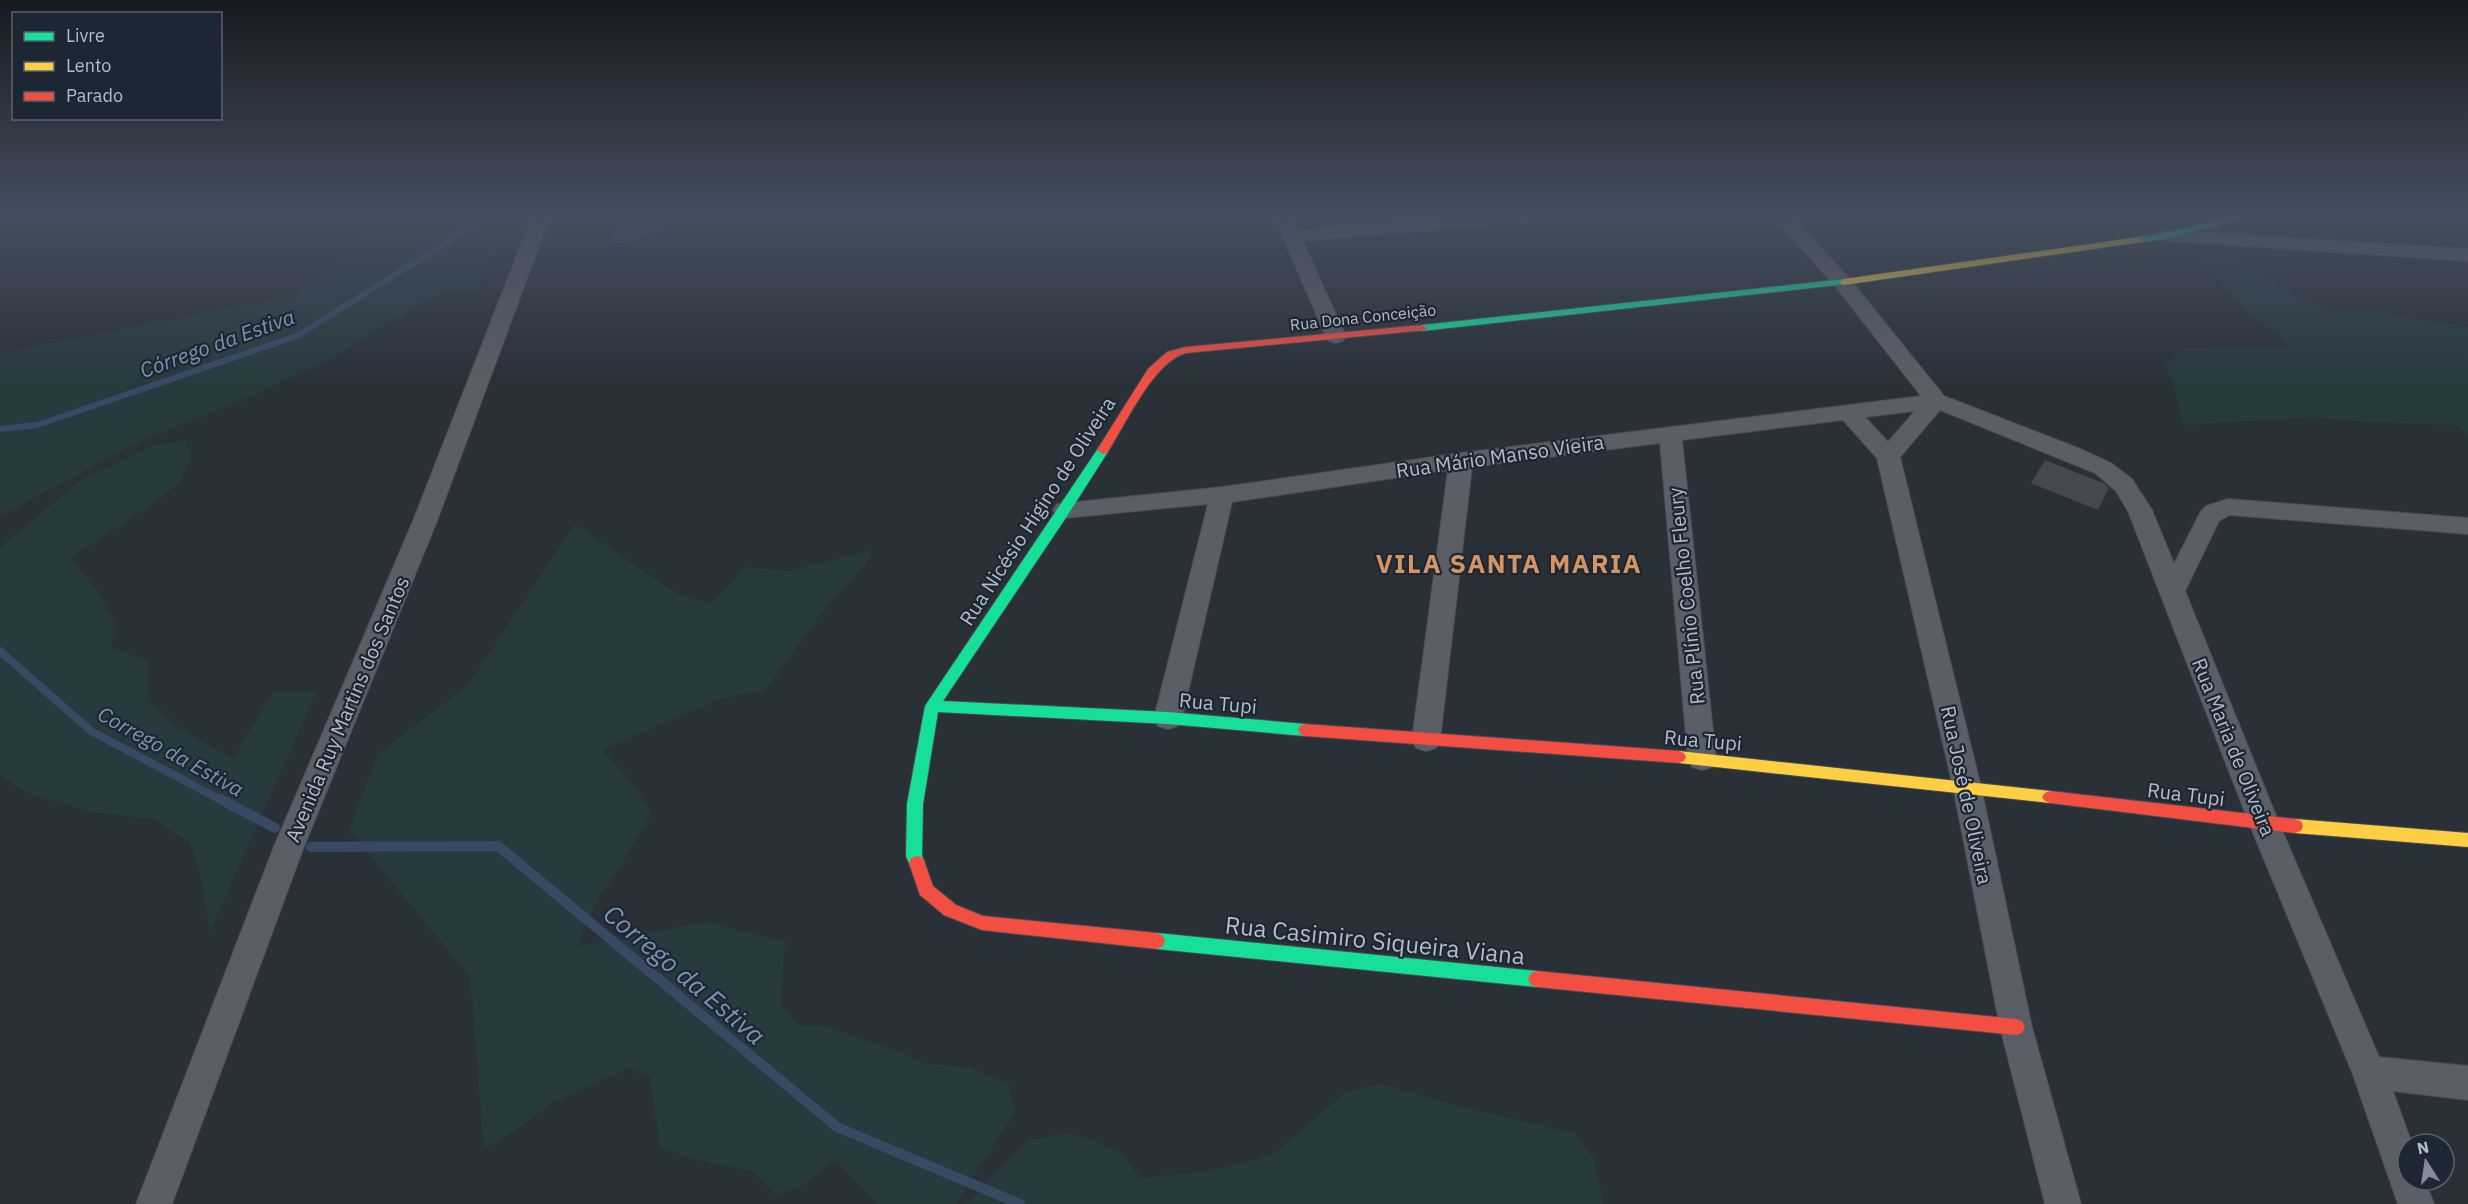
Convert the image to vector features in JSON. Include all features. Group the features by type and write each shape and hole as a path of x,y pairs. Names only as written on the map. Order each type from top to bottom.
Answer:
{"street":[{"name":"Avenida Ruy Martins dos Santos","path":"154,1204 288,849 425,521 521,270"},
{"path":"1308,270 1336,337"},
{"path":"1831,270 1936,401 1888,456 1847,411"},
{"name":"Rua Dona Conceição","path":"1186,350 1336,337 1842,282 1925,270"},
{"name":"Rua Nicésio Higino de Oliveira","path":"932,706 1065,510 1152,371 1171,354 1186,350"},
{"name":"Rua Mário Manso Vieira","path":"1065,510 1222,495 1461,461 1936,401"},
{"name":"Rua Maria de Oliveira","path":"1936,401 2103,468 2124,485 2140,510 2264,823 2369,1072 2416,1204"},
{"name":"Rua Plínio Coelho Fleury","path":"1670,434 1702,759"},
{"name":"Rua José de Oliveira","path":"1888,456 1967,787 2016,1027 2063,1204"},
{"path":"1426,741 1461,461"},
{"path":"1168,718 1222,495"},
{"path":"2172,592 2209,517 2214,512 2228,507 2468,526"},
{"name":"Rua Tupi","path":"932,706 1168,718 1426,741 1702,759 1967,787 2264,823 2468,840"},
{"name":"Rua Casimiro Siqueira Viana","path":"932,706 915,804 914,856 926,890 950,910 982,923 2016,1027"},
{"path":"2369,1072 2468,1083"}],"green space":[{"path":"485,270 479,291 434,296 318,366 240,401 140,441 0,516 0,353 289,296 326,271"},
{"path":"2213,270 2256,270 2276,284 2330,312 2377,312 2468,327 2468,434 2455,425 2367,422 2315,417 2184,425 2173,382 2165,364 2183,349 2289,346 2233,298"},
{"path":"185,440 192,457 178,484 154,503 70,558 95,588 113,617 112,648 147,661 149,700 177,727 233,759 273,693 316,693 210,931 199,868 189,842 153,819 92,812 28,793 0,775 0,548 82,479 152,446"},
{"path":"575,524 677,594 711,604 746,567 789,571 873,550 865,565 829,603 766,689 720,699 602,750 637,789 651,814 599,897 576,947 707,922 785,942 781,1006 799,1025 825,1026 897,1051 923,1063 971,1068 1007,1082 1016,1110 956,1204 877,1204 835,1159 802,1186 777,1195 753,1171 695,1160 660,1147 650,1077 628,1068 552,1103 516,1130 484,1148 470,976 349,830 378,754 468,685"},
{"path":"1381,1084 1461,1107 1574,1133 1594,1159 1603,1204 966,1204 1028,1140 1069,1133 1120,1151 1140,1178 1205,1172 1271,1156 1345,1093"}],"building":[{"path":"2045,460 2103,483 2109,488 2098,510 2031,483"}],"waterway":[{"name":"Córrego da Estiva","path":"0,429 37,425 297,336 402,270"},
{"name":"Corrego da Estiva","path":"0,651 91,731 223,801"},
{"name":"Corrego da Estiva","path":"220,799 275,828"},
{"name":"Corrego da Estiva","path":"311,847 498,846 837,1127 1020,1204"}],"traffic: fast":[{"path":"1422,328 1844,282"},
{"path":"917,863 914,856 915,804 932,706 1103,450"},
{"path":"932,706 1168,718 1305,730"},
{"path":"1157,941 1537,979"}],"traffic: slow":[{"path":"1844,282 1927,270"},
{"path":"1679,757 2050,797"},
{"path":"2295,826 2468,840"}],"traffic: jam":[{"path":"1103,450 1152,371 1171,354 1186,350 1422,328"},
{"path":"1305,730 1679,757"},
{"path":"2050,797 2295,826"},
{"path":"917,863 926,890 950,910 982,923 1157,941"},
{"path":"1537,979 2016,1027"}],"district":[{"name":"VILA SANTA MARIA","path":"1509,563"}]}
